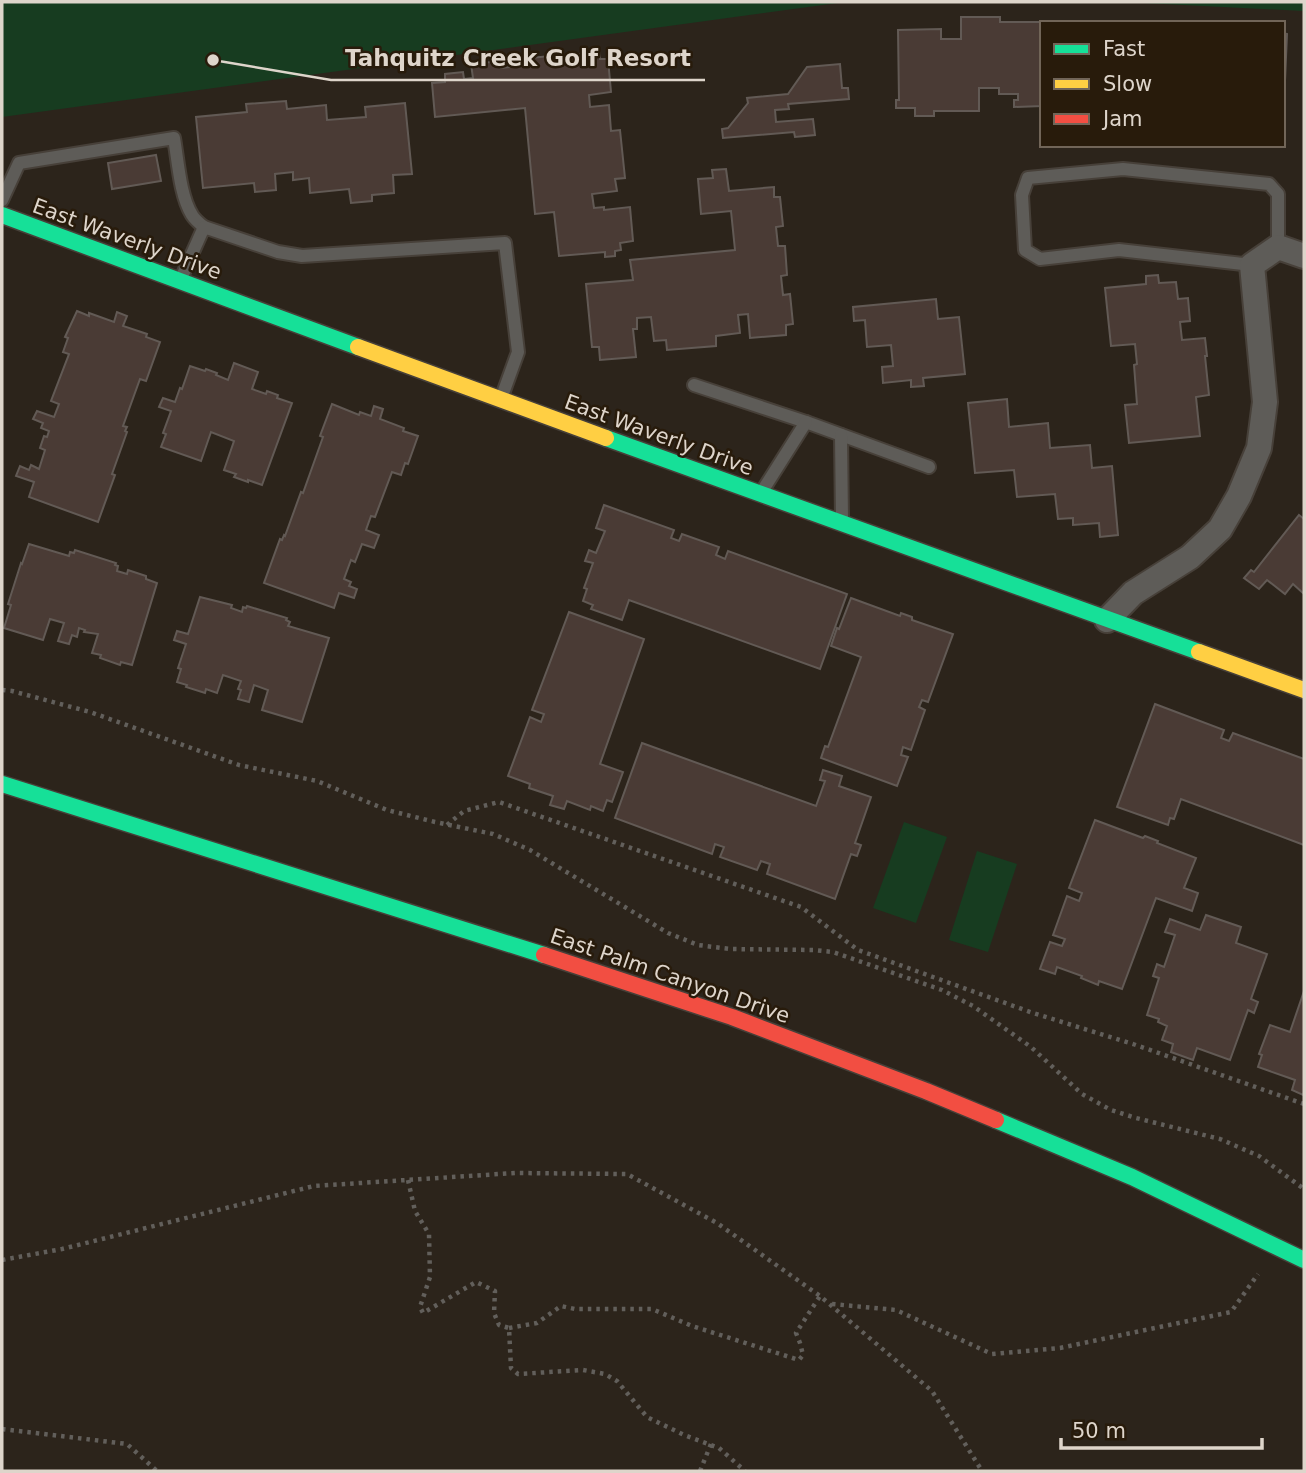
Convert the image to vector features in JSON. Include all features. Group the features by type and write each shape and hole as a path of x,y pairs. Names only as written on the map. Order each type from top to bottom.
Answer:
{"street":[{"name":"East Waverly Drive","path":"2,215 501,400 1304,690"},
{"path":"1107,620 1133,593 1189,557 1220,529 1239,496 1259,448 1265,402 1252,265 1279,247 1304,256"},
{"name":"East Palm Canyon Drive","path":"2,784 453,925 732,1017 926,1091 1132,1177 1304,1260"}],"lane":[{"path":"2,200 19,163 174,138 182,186 194,219 204,227 278,252 302,256 505,243 518,352 501,400"},
{"path":"1252,265 1119,250 1040,259 1026,250 1022,195 1028,178 1123,169 1269,184 1278,194 1279,247"},
{"path":"180,281 204,227"},
{"path":"694,385 929,467"},
{"path":"760,494 806,422"},
{"path":"841,435 842,524"}],"path":[{"path":"2,690 90,712 239,765 317,781 387,810 494,834 530,849 668,933 698,945 730,949 834,952 942,990 973,1006 1031,1047 1082,1094 1101,1105 1136,1118 1220,1139 1259,1156 1304,1189"},
{"path":"447,825 464,811 499,802 801,907 858,950 1033,1013 1133,1044 1304,1104"},
{"path":"2,1260 62,1249 314,1186 515,1173 627,1174 717,1223 830,1304 932,1391 982,1471"},
{"path":"408,1180 415,1211 429,1234 430,1277 420,1307 423,1313 476,1282 495,1291 494,1313 499,1325 509,1328 537,1323 561,1306 652,1308 692,1326 799,1360 803,1355 796,1334 820,1296"},
{"path":"830,1304 896,1310 992,1354 1060,1348 1231,1312 1277,1247"},
{"path":"509,1328 511,1368 518,1374 583,1370 605,1374 617,1381 647,1417 719,1448 744,1471"},
{"path":"2,1429 127,1444 157,1471"},
{"path":"700,1471 711,1444"}],"green space":[{"path":"2,2 845,2 2,117"},
{"path":"1124,2 1304,2 1304,11"},
{"path":"904,822 947,837 916,923 873,908"},
{"path":"977,851 1017,864 988,952 949,940"}],"building":[{"path":"961,17 1000,17 1000,22 1040,22 1040,106 1014,107 1018,94 999,94 999,88 979,88 979,111 934,111 934,116 915,116 915,108 896,108 896,100 899,100 898,30 941,29 941,39 961,39"},
{"path":"1285,34 1287,34 1285,81"},
{"path":"599,52 600,59 608,59 611,92 589,95 590,107 609,105 611,131 620,130 625,178 615,179 617,191 592,194 594,208 604,207 604,210 630,207 633,241 620,243 621,250 615,251 615,256 605,257 605,252 559,256 554,212 535,214 525,108 435,117 432,83 445,82 445,74 463,72 464,79 473,78 471,64 501,61 501,68 521,66 520,59 550,56 550,63 570,62 569,55"},
{"path":"840,64 842,88 848,88 849,99 788,104 789,109 775,110 776,122 813,119 815,135 795,137 794,132 723,138 722,129 728,128 748,103 747,98 788,94 807,67"},
{"path":"286,101 287,109 326,105 327,120 366,117 365,107 405,103 412,174 393,175 394,193 372,195 372,201 351,203 349,189 310,193 309,178 293,180 293,172 275,174 276,190 255,192 254,183 203,188 196,117 247,112 246,104"},
{"path":"156,155 161,181 112,189 108,163"},
{"path":"726,169 729,191 774,187 774,197 780,197 783,226 776,227 778,246 785,246 787,275 781,276 783,295 790,294 793,324 786,325 786,335 750,338 748,314 738,315 740,333 716,336 716,346 667,350 666,340 654,341 651,317 637,318 637,329 633,329 636,357 600,360 599,347 592,347 586,284 633,280 630,260 735,250 731,211 701,214 698,179 713,178 712,170"},
{"path":"1158,275 1159,283 1176,282 1178,299 1188,298 1190,321 1180,322 1182,340 1205,338 1209,395 1196,397 1200,436 1129,443 1125,405 1137,404 1135,344 1111,346 1105,288 1146,284 1146,276"},
{"path":"936,299 938,319 959,317 965,374 923,378 924,386 911,387 911,380 883,383 882,367 893,366 891,345 867,347 865,320 854,321 853,307"},
{"path":"77,311 114,322 117,312 127,316 123,326 147,334 146,337 160,342 146,381 140,379 123,426 127,427 127,432 98,522 29,497 34,482 16,476 20,466 29,470 31,465 39,469 45,450 40,448 49,431 41,428 43,423 33,419 37,411 54,417 59,404 51,401 69,354 63,352 68,338 65,337"},
{"path":"234,363 258,372 252,389 266,394 267,391 292,403 262,485 234,477 236,474 224,470 234,441 211,432 201,461 161,447 171,411 159,407 163,398 175,402 190,366 217,373 216,375 228,380"},
{"path":"1007,399 1009,427 1048,423 1050,448 1090,445 1092,468 1112,466 1118,535 1100,537 1099,523 1073,525 1073,518 1058,519 1055,494 1017,497 1014,470 975,473 968,403"},
{"path":"332,404 359,415 360,412 371,416 374,406 383,409 380,419 418,436 408,464 405,463 401,475 392,472 375,517 371,516 366,530 379,535 374,548 362,544 355,562 351,560 344,579 351,582 349,586 357,589 354,598 339,593 334,608 264,583 280,539 285,536 301,492 303,493"},
{"path":"604,505 674,530 671,538 679,541 682,534 719,547 716,555 725,559 728,551 847,594 820,669 629,600 622,620 591,609 593,605 583,601 587,589 584,588 593,563 585,561 589,550 596,553 605,531 596,528"},
{"path":"1299,515 1304,519 1304,594 1293,584 1285,594 1267,580 1259,589 1244,578 1251,570 1254,572"},
{"path":"29,544 69,556 70,552 74,553 75,550 116,563 117,571 127,574 128,570 157,583 132,665 121,662 120,665 92,653 98,634 84,632 85,630 79,628 77,637 72,635 69,644 58,641 64,623 50,619 43,640 4,628 11,605 8,604"},
{"path":"200,597 232,605 231,608 242,612 243,607 247,606 287,618 290,622 288,626 329,638 302,722 262,710 268,690 254,685 249,702 238,699 241,681 223,675 217,693 206,689 205,693 177,682 181,669 178,668 186,644 174,640 177,631 188,634"},
{"path":"851,598 900,616 901,613 912,617 912,620 953,634 928,702 922,700 919,707 925,710 911,750 903,747 901,755 908,757 897,786 821,758 825,746 828,747 861,657 831,646"},
{"path":"569,612 644,639 600,764 623,772 612,802 607,800 603,811 591,806 590,810 567,801 564,809 550,805 553,796 529,788 530,784 508,776 530,717 541,722 544,714 532,710"},
{"path":"1155,704 1224,730 1221,738 1229,741 1233,733 1304,759 1304,845 1181,799 1174,819 1170,818 1168,825 1117,807"},
{"path":"642,743 816,806 825,781 820,780 823,770 842,776 839,786 871,797 855,843 861,845 857,856 851,854 835,899 767,874 770,864 761,861 757,870 720,857 724,847 715,844 712,854 615,818"},
{"path":"1095,820 1143,838 1145,836 1196,858 1184,888 1198,893 1192,911 1156,898 1122,989 1099,981 1098,985 1057,967 1055,974 1040,969 1050,942 1062,946 1065,939 1053,935 1067,896 1079,901 1082,893 1069,888"},
{"path":"1206,915 1241,927 1236,943 1267,954 1251,999 1258,1002 1254,1013 1248,1010 1230,1060 1197,1048 1193,1060 1171,1052 1173,1044 1162,1040 1167,1026 1158,1022 1159,1019 1147,1015 1159,978 1153,976 1157,964 1164,967 1175,935 1165,932 1170,919 1200,930"},
{"path":"1304,991 1303,1095 1292,1090 1295,1080 1258,1067 1262,1055 1259,1054 1270,1025 1290,1032"}],"traffic: fast":[{"path":"2,215 358,347"},
{"path":"606,438 1199,652"},
{"path":"2,784 544,955"},
{"path":"996,1120 1132,1177 1304,1260"}],"traffic: slow":[{"path":"358,347 606,438"},
{"path":"1199,652 1304,690"}],"traffic: jam":[{"path":"544,955 732,1017 996,1120"}],"place":[{"name":"Tahquitz Creek Golf Resort","path":"213,60"}]}
